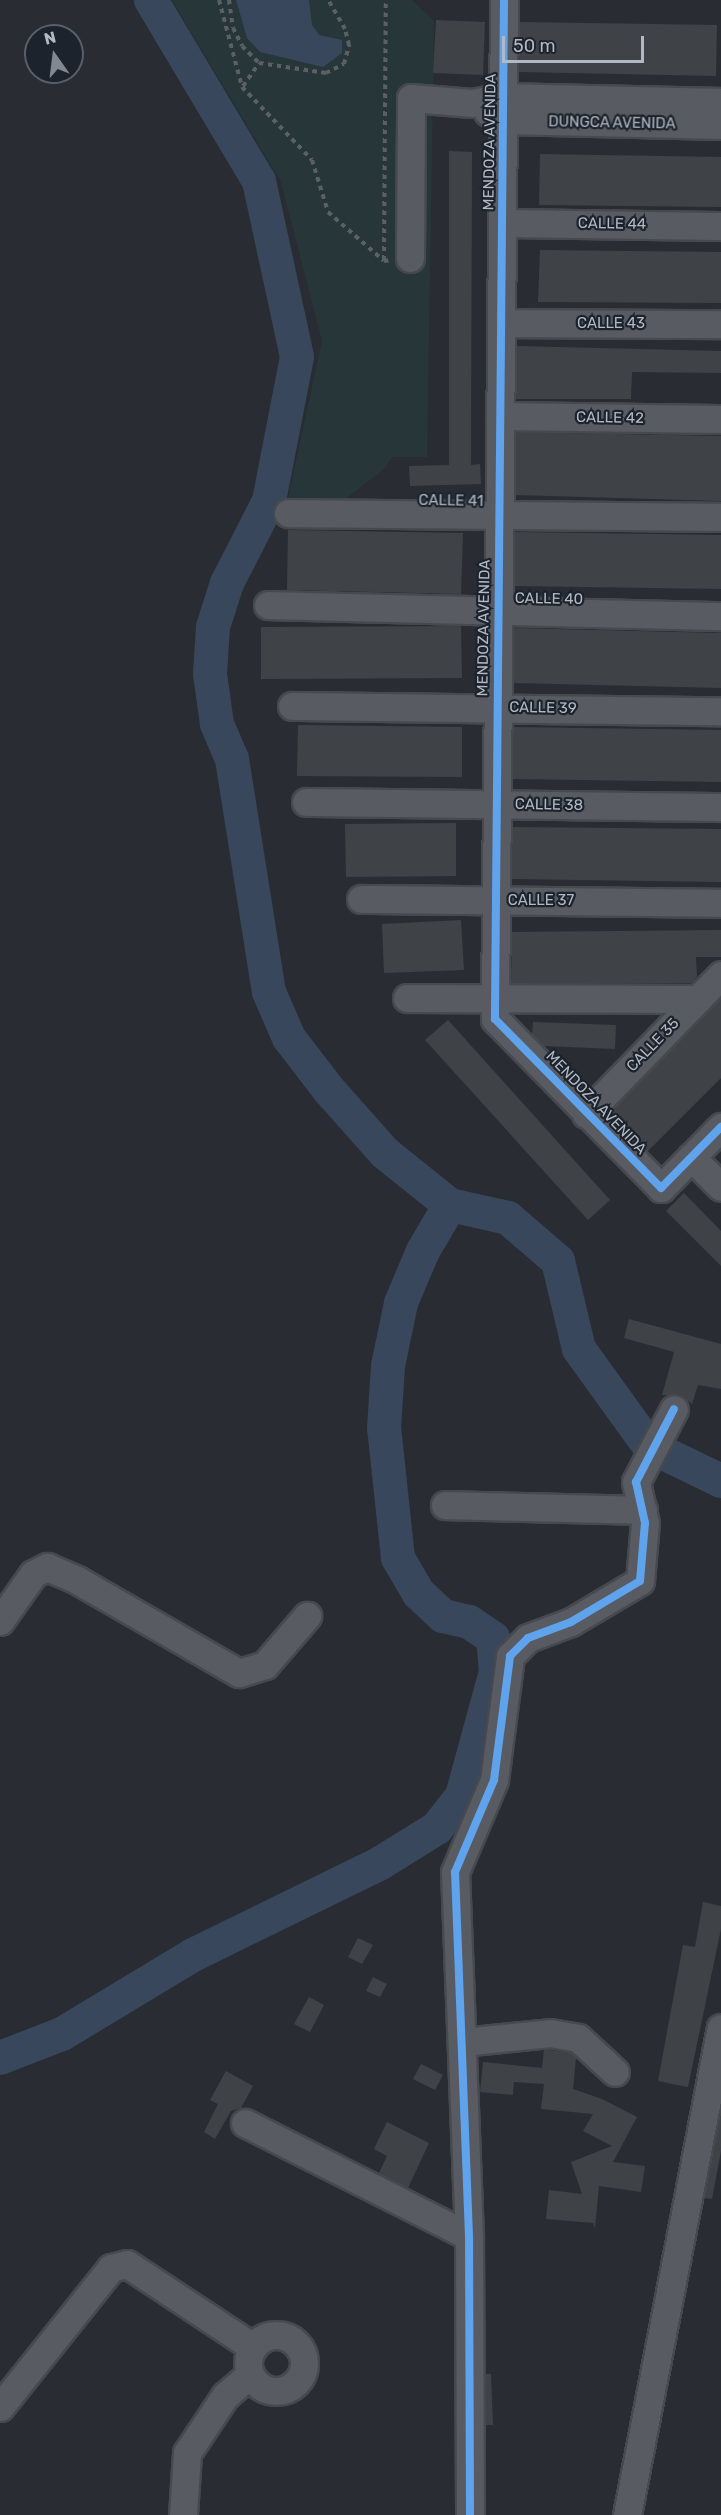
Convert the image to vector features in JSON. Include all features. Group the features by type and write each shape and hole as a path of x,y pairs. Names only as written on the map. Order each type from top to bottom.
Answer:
{"street":[{"name":"MENDOZA AVENIDA","path":"504,0 495,1019 661,1188 691,1157"},
{"path":"397,260 411,98 472,103 504,109"},
{"name":"DUNGCA AVENIDA","path":"504,109 721,102"},
{"name":"DUNGCA AVENIDA","path":"504,109 721,125"},
{"name":"CALLE 44","path":"502,223 721,226"},
{"name":"CALLE 43","path":"501,323 721,324"},
{"name":"CALLE 42","path":"500,416 721,419"},
{"name":"CALLE 41","path":"288,513 721,517"},
{"name":"CALLE 40","path":"268,606 721,616"},
{"name":"CALLE 39","path":"292,706 721,711"},
{"name":"CALLE 38","path":"306,802 721,807"},
{"name":"CALLE 37","path":"361,899 721,903"},
{"name":"CALLE 35","path":"586,1114 721,975"},
{"path":"407,998 698,999"},
{"path":"721,1127 691,1157 721,1187"},
{"path":"470,2515 469,2236 455,1872 494,1780 510,1656 528,1638 570,1622 640,1581 643,1510 636,1482 662,1430"},
{"path":"445,1505 643,1510"},
{"path":"0,1621 33,1574 47,1567 77,1580 239,1673 265,1665 308,1616"},
{"path":"627,2515 721,2028"},
{"path":"462,2042 549,2032 578,2038 615,2072"},
{"path":"245,2122 469,2236"},
{"path":"0,2407 111,2268 127,2264 253,2347"},
{"path":"270,2336 286,2337 299,2347 304,2362 299,2380 284,2390 265,2389 250,2374 248,2359 253,2347 270,2336"},
{"path":"183,2515 187,2453 225,2396 250,2374"}],"path":[{"path":"219,0 242,87 312,160 328,212 397,260"},
{"path":"229,0 233,28 242,46 259,63 326,73 344,64 349,45 345,29 328,0"},
{"path":"386,0 397,260"},
{"path":"242,87 259,63"}],"shaded area":[{"path":"172,0 412,0 434,21 427,457 392,457 384,469 344,500 287,503 322,341 281,182"}],"water":[{"path":"236,0 309,0 312,25 319,35 342,40 342,53 323,67 260,52 247,38"}],"building":[{"path":"436,20 485,22 483,75 433,73"},
{"path":"520,22 717,25 716,76 519,72"},
{"path":"449,151 472,152 471,465 480,464 481,484 410,486 409,466 449,465"},
{"path":"540,154 721,157 721,207 539,205"},
{"path":"540,250 721,252 721,303 538,302"},
{"path":"517,346 721,351 721,373 632,372 631,399 516,399"},
{"path":"516,432 721,436 721,501 515,495"},
{"path":"288,530 463,533 461,594 287,590"},
{"path":"515,532 721,535 721,589 515,586"},
{"path":"461,626 462,678 261,679 261,627"},
{"path":"514,628 721,633 721,688 514,683"},
{"path":"298,725 462,727 462,777 297,776"},
{"path":"513,727 721,730 721,782 513,779"},
{"path":"456,823 456,876 346,877 345,824"},
{"path":"512,827 721,829 721,882 512,879"},
{"path":"461,920 464,970 384,973 382,924"},
{"path":"721,930 721,957 696,957 697,977 691,983 511,983 512,932"},
{"path":"721,998 721,1078 647,1152 609,1113"},
{"path":"448,1020 610,1200 588,1220 425,1040"},
{"path":"533,1022 616,1025 615,1049 544,1046 532,1035"},
{"path":"684,1193 721,1231 721,1266 666,1211"},
{"path":"629,1319 721,1344 721,1389 698,1385 692,1404 681,1395 662,1395 674,1352 624,1338"},
{"path":"703,1902 721,1906 721,1929 688,2087 658,2081 683,1945 695,1947"},
{"path":"358,1938 373,1945 362,1964 348,1957"},
{"path":"373,1977 387,1984 380,1997 366,1991"},
{"path":"309,1997 324,2005 310,2032 294,2024"},
{"path":"544,2049 571,2053 576,2058 573,2089 602,2099 637,2117 613,2162 645,2166 641,2192 599,2186 595,2228 593,2223 546,2219 549,2190 582,2194 571,2162 612,2146 583,2131 593,2114 541,2109 544,2084 514,2082 513,2095 480,2092 483,2062 542,2068"},
{"path":"421,2064 443,2075 435,2090 413,2079"},
{"path":"226,2071 253,2086 241,2108 231,2111 215,2139 204,2132 218,2104 210,2100"},
{"path":"721,2111 721,2151 712,2199 704,2198"},
{"path":"387,2122 429,2143 408,2188 379,2173 387,2156 374,2149"},
{"path":"485,2374 491,2374 493,2425 485,2425"}],"waterway":[{"path":"151,0 259,181 297,357 269,501 227,583 213,627 210,674 217,724 232,759 269,992 289,1038 329,1090 385,1153 450,1205 508,1218 558,1261 579,1349 649,1446 721,1481"},
{"path":"0,2058 62,2034 193,1955 379,1864 437,1828 462,1796 496,1672 493,1638 469,1622 443,1616 419,1594 398,1558 384,1428 388,1366 401,1303 423,1251 450,1205"}],"cycle path":[{"path":"504,0 495,1019 661,1188 721,1127"},
{"path":"470,2515 469,2236 455,1872 494,1780 510,1656 528,1638 571,1622 640,1581 645,1523 636,1482 674,1409"}]}
